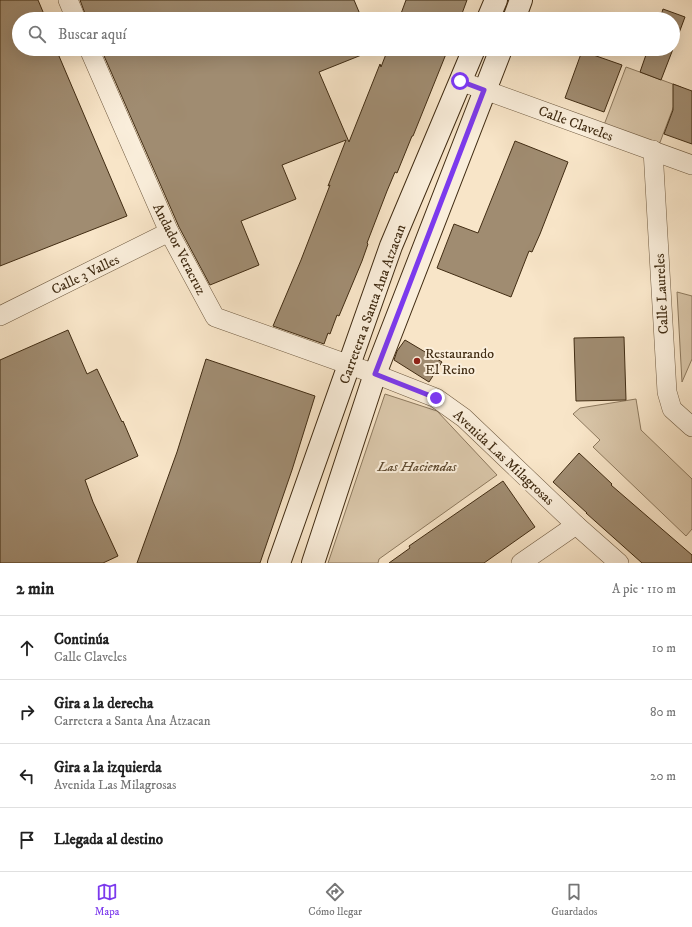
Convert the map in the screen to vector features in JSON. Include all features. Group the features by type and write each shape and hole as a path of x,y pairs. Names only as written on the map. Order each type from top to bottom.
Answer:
{"street":[{"path":"68,0 73,12"},
{"path":"491,12 496,0"},
{"path":"517,12 522,0"},
{"name":"Andador Veracruz","path":"92,56 170,232 215,317 375,374"},
{"name":"Carretera a Santa Ana Atzacan","path":"279,563 391,246 471,56"},
{"name":"Carretera a Santa Ana Atzacan","path":"313,563 375,374 498,56"},
{"name":"Calle Claveles","path":"460,81 692,165"},
{"name":"Calle Laureles","path":"653,150 667,392 672,409 692,427"},
{"name":"Calle 3 Valles","path":"0,316 170,232"},
{"name":"Avenida Las Milagrosas","path":"375,374 436,398 450,407 469,423 576,525 619,563"},
{"path":"521,563 576,525"}],"green space":[{"path":"626,67 681,87 659,145 604,125"},
{"path":"677,292 692,296 692,359 682,382"},
{"name":"Las Haciendas","path":"385,394 437,411 497,475 379,559 378,563 328,563"},
{"path":"636,399 641,430 692,479 692,529 686,536 593,447 600,440 573,414 580,408"}],"building":[{"path":"0,0 38,0 43,12 12,12 12,56 59,56 127,216 0,266"},
{"path":"80,0 354,0 359,12 84,12"},
{"path":"406,0 467,0 463,12 402,12"},
{"path":"663,9 671,12 662,12"},
{"path":"680,15 685,17 680,30"},
{"path":"104,56 359,56 319,72 349,142 380,64 381,67 385,56 445,56 413,136 397,173 395,172 387,191 367,243 368,244 362,261 339,316 337,315 330,334 328,333 324,344 273,326 301,260 346,140 282,165 296,199 241,221 259,265 210,285 179,227"},
{"path":"580,56 596,56 622,65 604,112 565,98"},
{"path":"646,56 670,56 661,80 640,72"},
{"path":"673,84 692,91 692,144 664,134 673,110"},
{"path":"515,141 568,162 540,234 532,252 529,251 511,297 437,268 454,224 478,233"},
{"path":"68,330 87,374 97,369 122,422 123,421 138,456 85,480 93,502 118,556 103,563 0,563 0,360"},
{"path":"624,337 626,400 576,401 574,338"},
{"name":"Restaurando El Reino","path":"405,340 442,362 429,382 394,360 397,351"},
{"path":"206,359 315,396 292,470 260,563 137,563 177,452"},
{"path":"579,453 612,484 611,485 692,555 692,563 642,563 553,482"},
{"path":"503,481 535,527 484,563 389,563 410,548 409,546"}],"place":[{"name":"Restaurando El Reino","path":"417,361"}],"route":[{"path":"436,398 375,374 484,90 460,81"}]}
